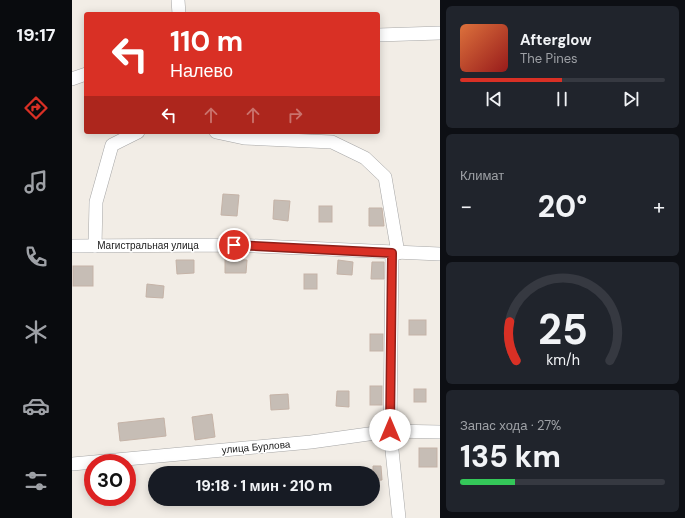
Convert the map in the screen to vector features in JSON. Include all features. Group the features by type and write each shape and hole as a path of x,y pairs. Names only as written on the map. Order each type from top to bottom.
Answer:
{"street":[{"path":"178,0 180,12"},
{"path":"380,35 440,33"},
{"path":"72,79 84,75"},
{"path":"95,246 96,202 112,145 134,134"},
{"path":"225,134 244,138 332,142 365,158 385,177 395,253 390,430 399,518"},
{"name":"Магистральная улица","path":"72,246 234,245 440,254"},
{"name":"улица Бурлова","path":"72,464 311,442 390,430 440,432"}],"building":[{"path":"223,194 239,195 237,216 221,215"},
{"path":"274,200 290,201 288,221 273,219"},
{"path":"319,206 332,206 332,222 319,222"},
{"path":"369,208 382,208 384,226 369,226"},
{"path":"225,259 247,260 246,273 225,273"},
{"path":"176,260 194,260 194,273 177,274"},
{"path":"338,260 353,262 352,275 337,274"},
{"path":"372,262 384,262 384,279 371,279"},
{"path":"73,266 93,266 93,286 73,286"},
{"path":"304,274 317,274 317,289 304,289"},
{"path":"147,284 164,286 163,298 146,297"},
{"path":"409,320 426,320 426,335 409,335"},
{"path":"370,334 383,334 383,351 370,351"},
{"path":"370,386 382,386 382,405 370,405"},
{"path":"414,389 426,389 426,402 414,402"},
{"path":"337,391 349,391 349,407 336,406"},
{"path":"288,394 289,409 271,410 270,395"},
{"path":"212,414 215,437 195,440 192,417"},
{"path":"164,418 166,436 120,441 118,423"},
{"path":"419,448 437,448 437,467 419,467"},
{"path":"380,466 381,466 382,480 380,480"}],"route":[{"path":"234,245 392,253 390,430"}]}
